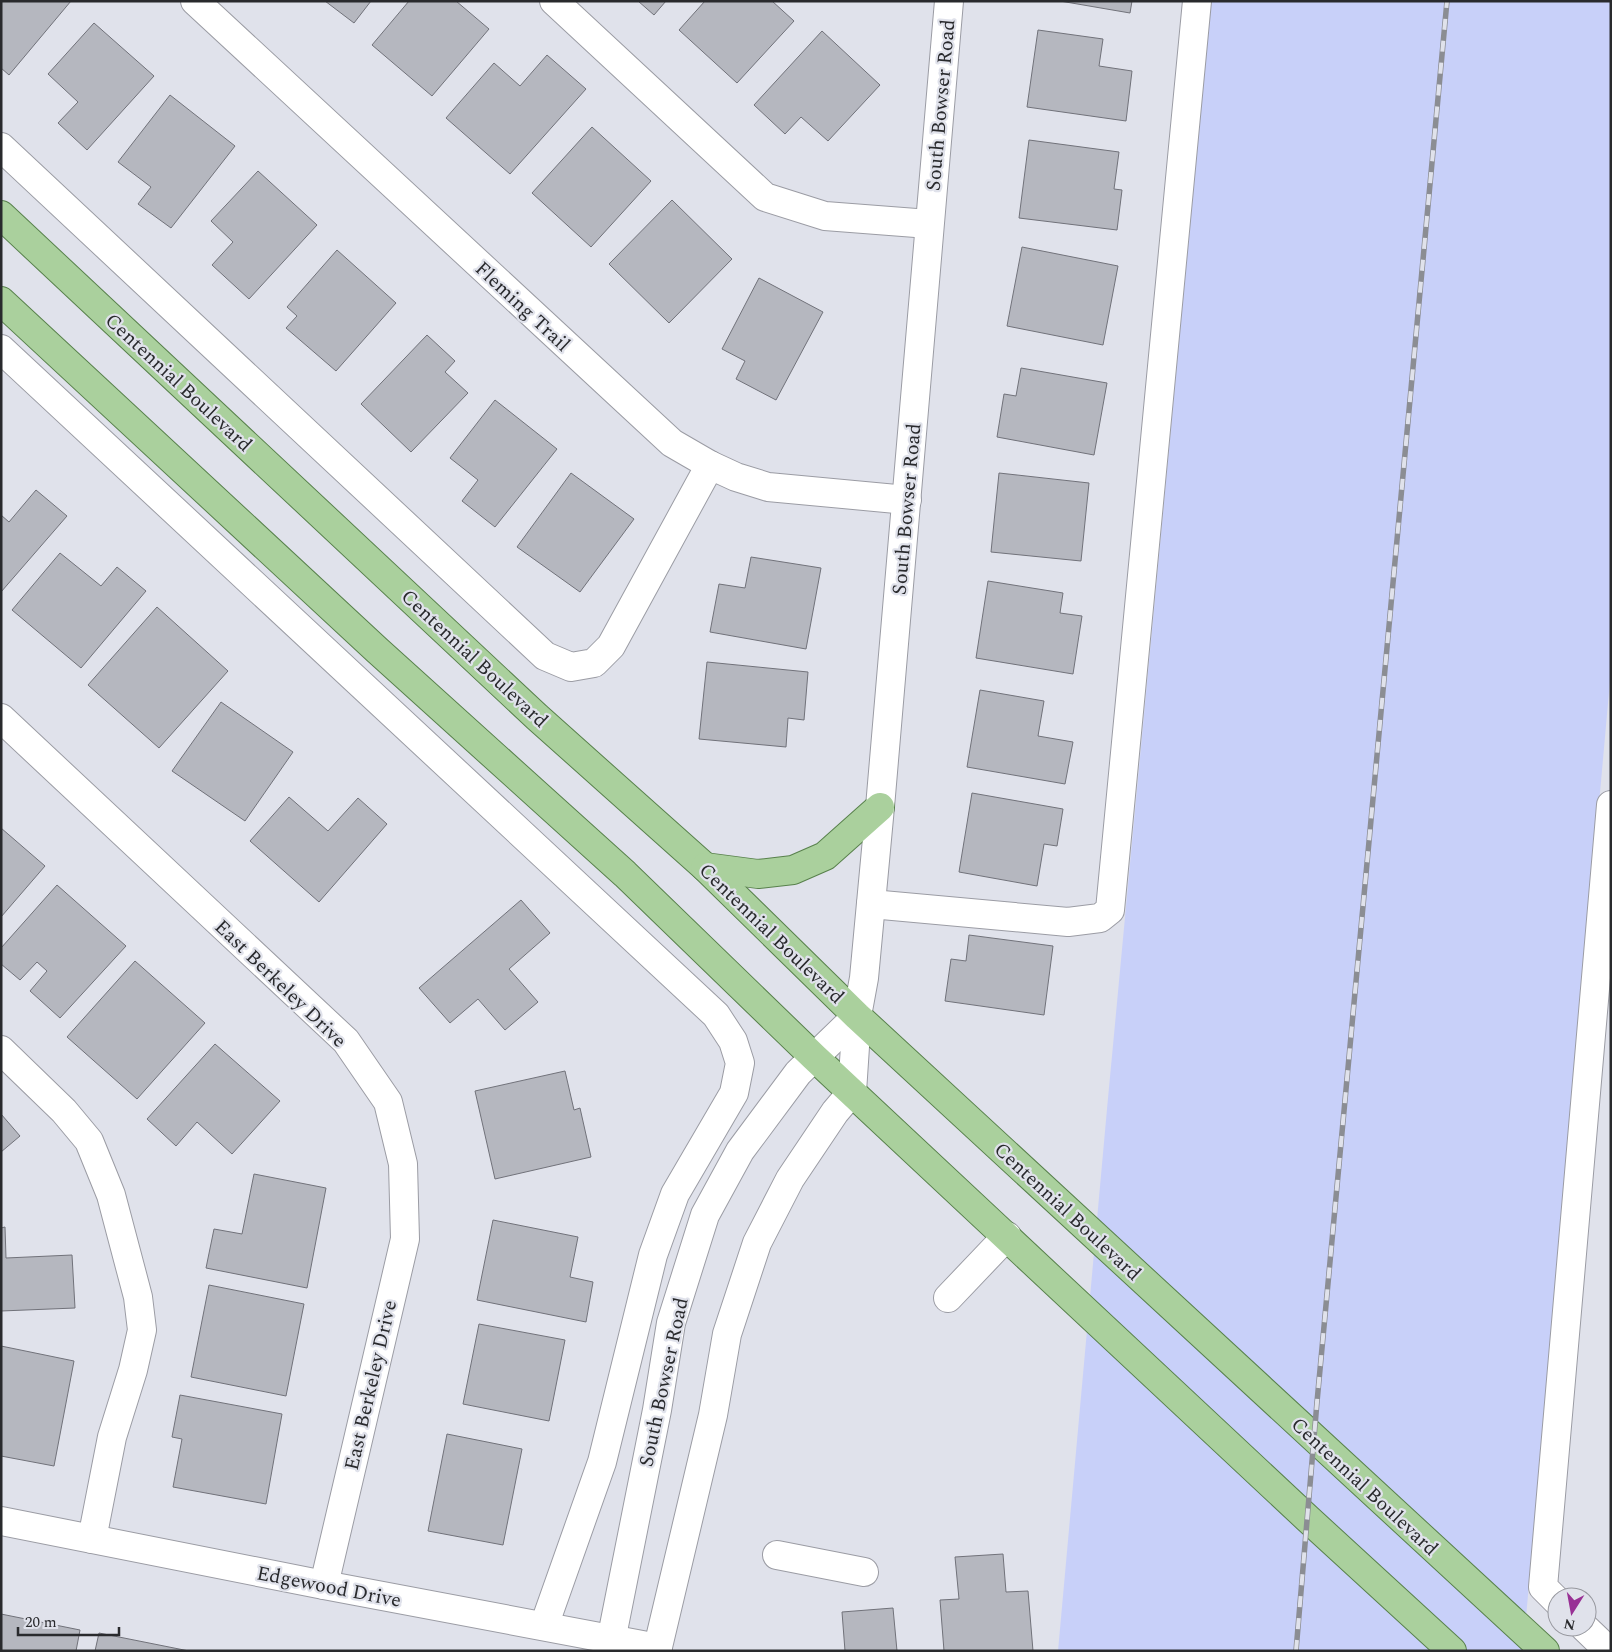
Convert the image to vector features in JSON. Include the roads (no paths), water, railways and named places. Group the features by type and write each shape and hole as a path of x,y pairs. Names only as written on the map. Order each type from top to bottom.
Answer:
{"main road":[{"name":"Centennial Boulevard","path":"1,215 538,717 705,867 856,1016 1544,1651"},
{"path":"1,302 377,650 624,874 814,1057 1452,1651"},
{"path":"705,867 758,874 793,870 825,856 880,807"}],"street":[{"name":"Fleming Trail","path":"195,1 672,443 710,466 768,487 907,500"},
{"path":"554,1 765,197 824,216 929,224"},
{"name":"South Bowser Road","path":"852,1092 856,1016 864,978 880,807 949,1"},
{"path":"871,904 1068,922 1100,918 1110,910 1197,1"},
{"path":"1,147 545,656 571,667 594,663 611,646 710,466"},
{"path":"1,349 716,1015 732,1041 740,1063 734,1093 675,1194 653,1256 602,1462 544,1626"},
{"name":"East Berkeley Drive","path":"1,718 346,1041 388,1102 403,1164 405,1239 324,1585"},
{"path":"1547,1591 1543,1587 1611,805"},
{"name":"South Bowser Road","path":"610,1645 657,1410 672,1323 705,1216 740,1150 798,1073 856,1016"},
{"path":"1,1050 64,1111 89,1141 111,1194 138,1297 142,1330 133,1370 112,1438 92,1539"},
{"path":"658,1649 713,1415 726,1334 757,1243 790,1179 852,1092"},
{"path":"948,1298 1007,1236"},
{"name":"Edgewood Drive","path":"1,1521 324,1585 544,1626 610,1645 658,1649"},
{"path":"777,1555 864,1572"},
{"path":"1594,1637 1609,1651"}],"railway":[{"path":"1296,1651 1317,1402 1447,1"}]}
